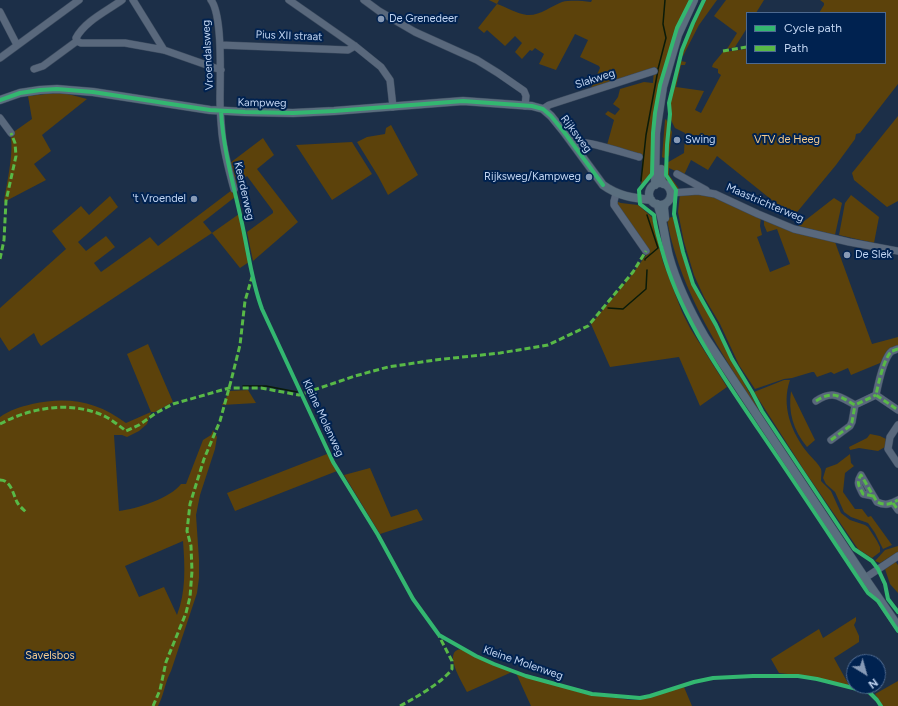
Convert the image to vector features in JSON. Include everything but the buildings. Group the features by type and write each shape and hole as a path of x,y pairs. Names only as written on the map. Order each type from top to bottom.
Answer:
{"main road":[{"path":"694,0 678,35 663,87 658,119 655,200 664,210 676,268 688,299 713,349 864,578 898,626"},
{"path":"616,194 655,200 669,199 671,192 663,184 661,174 661,145 666,102 678,52 700,0"},
{"name":"Kampweg","path":"0,100 30,91 66,89 221,111 293,113 463,101 525,106"},
{"path":"525,106 543,110"},
{"name":"Rijksweg","path":"543,110 551,116 600,183 616,194"},
{"path":"655,185 663,184"}],"street":[{"path":"0,58 79,0"},
{"path":"77,41 76,38 79,32 85,26 122,0"},
{"path":"133,0 164,50"},
{"name":"Vroendalsweg","path":"211,0 216,12 220,45 221,111"},
{"path":"289,0 355,46 382,67 390,80 394,107"},
{"path":"364,0 379,11 415,32 474,59 498,73 524,91 526,96 525,106"},
{"path":"0,12 17,45"},
{"path":"77,41 81,43 125,43 164,50 221,70"},
{"path":"34,70 43,66 77,41"},
{"name":"Pius XII straat","path":"220,45 348,50 355,46"},
{"name":"Slakweg","path":"543,110 549,105 654,71"},
{"name":"Keerderweg","path":"221,111 223,140 234,189"},
{"path":"0,118 11,133"},
{"path":"572,143 575,141 586,142 640,157"},
{"path":"677,174 710,193"},
{"name":"Maastrichterweg","path":"671,192 698,191 710,193 723,197 772,220 800,231 898,251"},
{"path":"616,194 614,205 646,252"},
{"path":"876,395 877,387 888,356 892,351 898,349"},
{"path":"816,401 824,396 833,395 855,405 876,395"},
{"path":"876,395 898,410"},
{"path":"831,440 850,426 855,405"},
{"path":"898,425 890,437 888,449 898,464"},
{"path":"874,496 877,502 880,503 889,504 896,501 898,510"},
{"path":"864,578 898,556"}],"green space":[{"path":"489,0 499,0 497,4"},
{"path":"690,0 674,36 664,69 653,119 651,173 641,187 643,156 607,145 614,120 605,114 608,111 615,115 620,109 613,104 618,97 620,89 644,82 653,83 654,69 590,90 600,68 599,66 580,57 588,40 575,34 556,70 539,64 544,54 535,48 532,51 530,50 522,59 515,52 522,43 515,36 505,46 487,30 484,33 478,28 497,4 515,12 532,15 562,2 569,1"},
{"path":"706,0 717,0 699,25 682,56 687,40"},
{"path":"726,0 764,0 757,12 746,12 746,30 735,47 727,49 737,33 714,16"},
{"name":"VTV de Heeg","path":"820,0 898,0 898,84 860,133 856,134 855,139 836,165 793,217 717,156 708,170 691,160 684,175 669,168 669,175 680,190 672,189 665,182 662,167 684,153 685,133 675,128 670,118 671,113 669,104 680,61 686,62 685,65 681,65 676,87 704,91 695,110 701,113 721,75 718,73 718,69 712,67 723,52 746,49 746,64 886,64 886,12 820,12 824,3"},
{"path":"64,93 87,99 42,135 51,151 34,164 46,180 4,202 11,154 10,136 8,130 15,131 32,119 28,96"},
{"path":"898,116 898,201 887,207 854,180 852,173"},
{"path":"666,119 672,132 669,156 664,158 662,157"},
{"path":"391,125 418,175 388,195 357,142 367,137 385,134 386,128"},
{"path":"263,138 274,155 257,169 298,222 253,261 247,232 273,213 273,211 247,176 236,185 230,163"},
{"path":"352,142 372,174 332,200 296,145"},
{"path":"232,190 235,197 203,222 212,233 41,346 34,333 9,351 0,337 0,308 66,249 52,231 81,206 89,215 110,196 118,207 78,242 86,251 106,236 115,247 94,263 101,272 150,237 158,246"},
{"path":"680,194 708,194 761,217 760,226 762,235 757,237 770,272 790,264 777,229 767,232 764,225 764,219 835,242 872,344 898,337 898,348 885,361 851,375 848,368 834,374 831,372 817,377 814,372 812,372 784,379 755,389 739,365 720,324 704,297 694,275 684,242 678,212"},
{"path":"851,195 879,217 874,243 839,235 845,203"},
{"path":"834,198 842,203 835,235 798,226"},
{"path":"615,201 638,205 652,217 663,262 682,312 690,328 727,387 700,406 679,357 610,367 591,324 627,281 647,254"},
{"path":"239,214 249,262 240,268 212,233"},
{"path":"673,217 680,248 689,276 734,365 764,419 717,345 696,306 679,265 672,242 667,218"},
{"path":"148,344 173,402 155,412 151,412 127,354"},
{"path":"784,380 790,380 787,389 787,408 796,436 820,467 821,481 831,491 841,513 850,520 868,527 877,541 880,547 880,552 872,558 858,549 804,470 754,392"},
{"path":"248,390 256,403 222,405 230,391"},
{"path":"791,391 815,440 807,447 798,434 791,413"},
{"name":"Savelsbos","path":"57,400 81,402 93,405 126,423 151,412 147,424 139,431 127,437 122,435 114,435 119,511 153,502 169,494 181,484 186,484 203,440 211,435 213,430 217,437 215,449 200,495 196,515 199,560 197,593 160,702 158,706 0,706 0,417 15,409 32,404","holes":["183,541 183,588 177,615 164,587 139,597 125,566"]},
{"path":"870,434 886,439 885,447 878,451 859,448 850,450 849,447 867,438"},
{"path":"327,454 337,471 235,511 227,493"},
{"path":"850,454 851,463 854,466 845,473 843,492 855,509 862,509 868,517 871,516 892,545 883,549 868,523 851,517 844,512 835,492 826,484 823,478 826,468 837,464"},
{"path":"370,468 391,517 417,509 423,520 380,534 344,475"},
{"path":"898,546 898,552 880,563 875,561 885,550"},
{"path":"895,561 898,565 898,593 890,584 885,569"},
{"path":"856,617 854,625 859,636 859,642 834,658 846,680 846,686 805,676 779,673 771,659 819,629 823,638"},
{"path":"461,649 480,659 512,672 467,692 458,675 453,661 453,655 456,651"},
{"path":"516,673 585,694 631,700 638,700 684,687 692,706 531,706"},
{"path":"898,681 898,706 883,706 875,694 886,694 886,688"}],"waterway":[{"path":"658,69 666,38 663,24 665,0"},
{"path":"641,181 646,135 658,70"},
{"path":"645,260 658,248 647,215"},
{"path":"608,308 623,309 646,289 647,270"},
{"path":"243,386 266,386 297,392"}],"marked path":[{"path":"723,51 746,47"},
{"path":"0,259 4,240 6,201 16,156 15,143 11,133"},
{"path":"0,424 22,414 58,407 82,409 98,413 126,431 139,425 156,413 173,404 229,388 261,388 299,395 355,376 388,367 500,353 548,345 588,326 633,272 646,251"},
{"path":"153,706 160,690 166,662 186,613 190,597 192,571 191,546 187,531 190,504 204,459 220,421 231,381 240,345 245,301 252,277"},
{"path":"898,349 892,351 886,359 876,395 898,410"},
{"path":"816,401 832,395 840,397 855,405 876,395"},
{"path":"831,440 850,426 855,405"},
{"path":"873,496 863,494 858,482 861,475 877,502 888,504 898,500"},
{"path":"0,480 7,482 18,503 26,512"},
{"path":"893,503 898,510"},
{"path":"400,706 436,684 452,669 452,661 439,636"}],"cycle path":[{"path":"691,0 677,28 660,85 653,133 652,174 639,190 640,204 654,215 662,250 679,298 716,366 868,593 878,601 898,631"},
{"path":"704,0 682,50 669,103 670,114 667,145 666,175 676,190 674,214 683,252 693,284 716,325 732,359 762,411 854,549 872,561 878,569 885,584 888,599 898,612"},
{"path":"0,100 20,93 57,89 93,92 210,110 245,112 293,113 334,111 463,101 532,106 543,109 551,116 603,185"},
{"name":"Kleine Molenweg","path":"221,111 229,165 252,276 262,309 333,462 378,535 413,599 439,635 476,656 494,664 526,676 592,694 640,698 713,678 798,676 817,679 869,692 881,706"}],"place":[{"name":"De Grenedeer","path":"381,19"},
{"name":"Swing","path":"677,140"},
{"name":"Rijksweg/Kampweg","path":"589,177"},
{"name":"'t Vroendel","path":"194,199"},
{"name":"De Slek","path":"847,255"}]}
